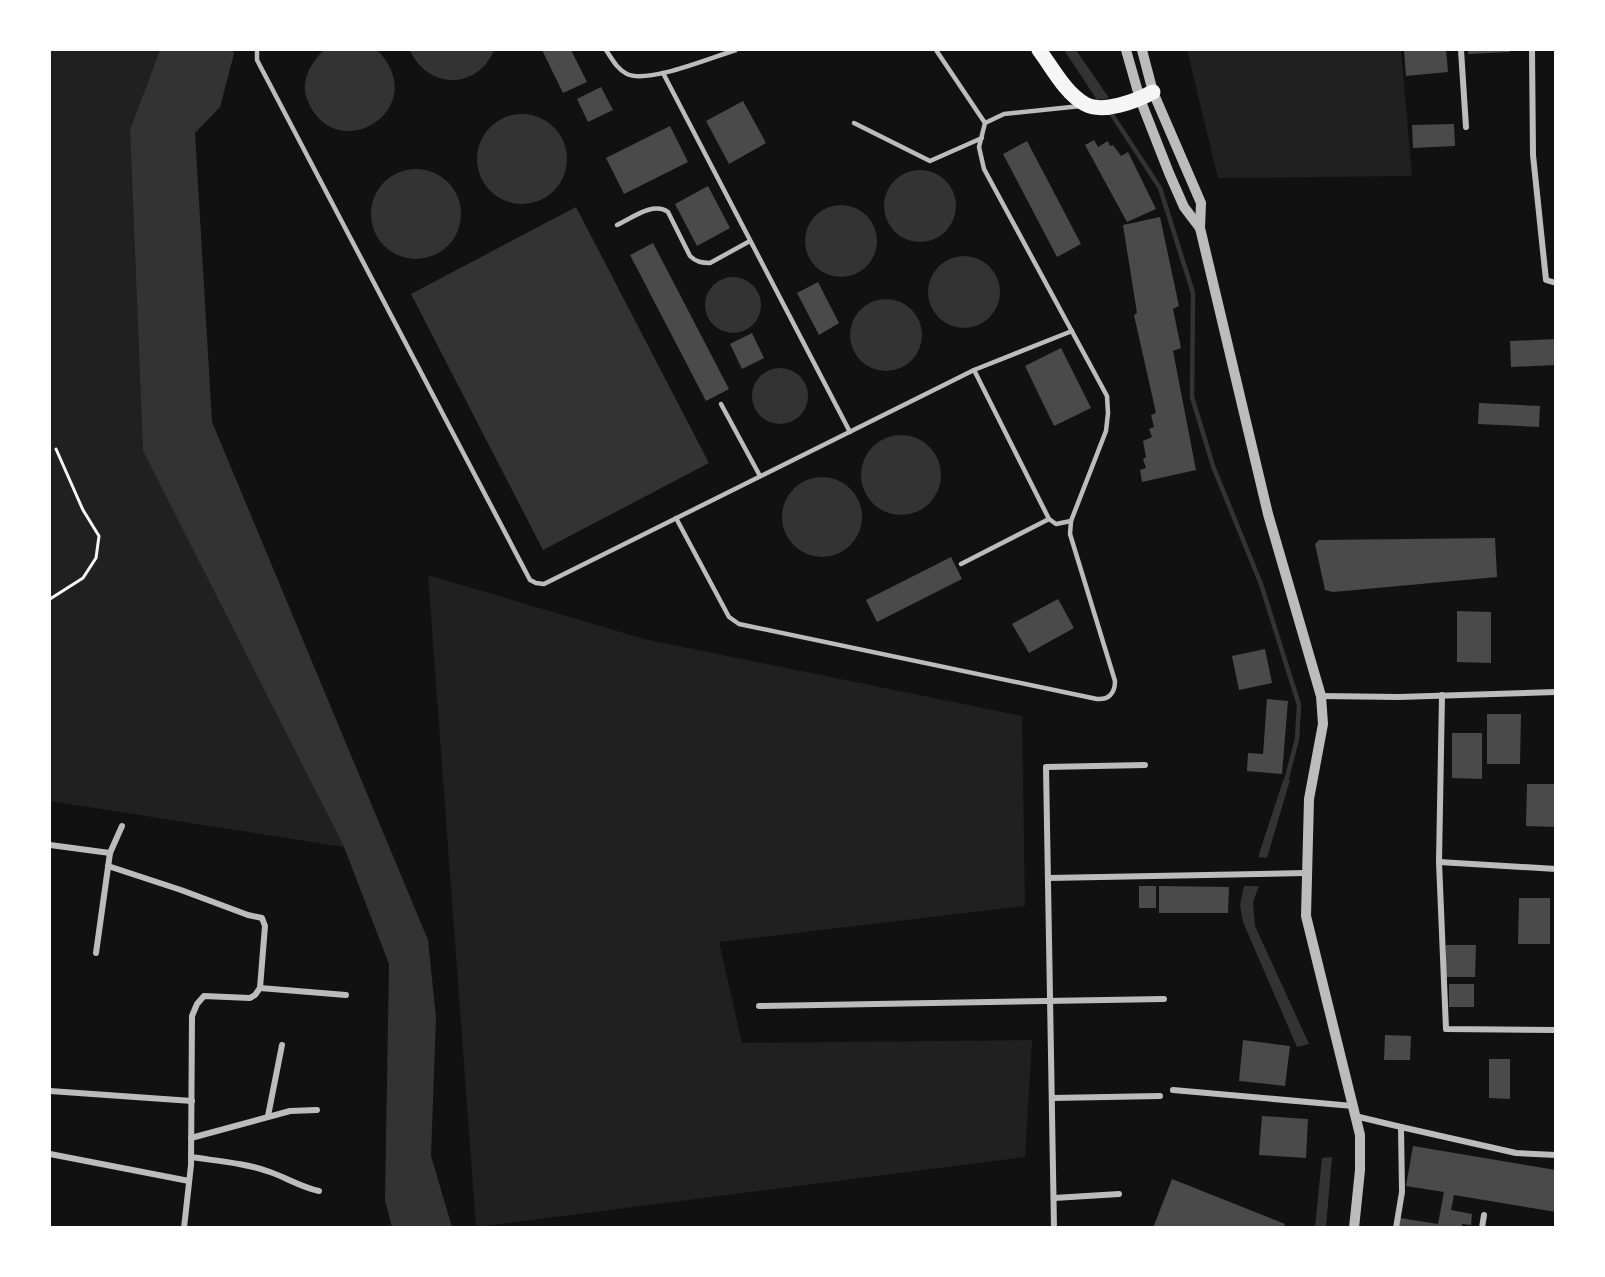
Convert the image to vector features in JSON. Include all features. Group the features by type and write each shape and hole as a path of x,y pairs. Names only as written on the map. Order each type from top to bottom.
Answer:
{"main road":[{"path":"1039,50 1074,95 1087,105 1103,107 1120,105 1146,95"}],"street":[{"path":"1126,50 1146,95 1201,203 1200,228 1268,514 1321,696 1323,724 1309,799 1306,916 1360,1135 1360,1170 1354,1227"},
{"path":"1143,50 1146,95 1184,207 1200,228"},
{"path":"1461,50 1466,127"},
{"path":"1532,50 1533,155 1546,280 1556,284"},
{"path":"1321,696 1556,692"},
{"path":"1442,695 1439,862 1446,1029 1556,1030"},
{"path":"1054,1227 1046,767 1145,765"},
{"path":"96,953 110,853 122,826"},
{"path":"50,845 110,853"},
{"path":"1439,862 1556,869"},
{"path":"108,866 262,918 265,926 260,988 255,995 249,998 204,996 197,1004 192,1016 191,1157 184,1227"},
{"path":"1048,878 1306,873"},
{"path":"260,988 346,995"},
{"path":"759,1006 1164,999"},
{"path":"268,1116 282,1045"},
{"path":"1173,1090 1354,1111 1401,1126 1516,1154 1556,1155"},
{"path":"50,1091 192,1101"},
{"path":"1052,1098 1160,1096"},
{"path":"191,1138 290,1111 317,1110"},
{"path":"1396,1227 1402,1192 1401,1126"},
{"path":"50,1154 189,1181"},
{"path":"191,1157 271,1172 304,1188 319,1191"},
{"path":"1054,1198 1119,1194"},
{"path":"1482,1227 1484,1215"}],"lane":[{"path":"258,50 257,60 530,580 536,583 544,584 974,370 1072,331"},
{"path":"606,50 618,68 628,74 649,77 736,50"},
{"path":"676,518 729,616 739,624 1101,699 1114,692 1115,681 1070,534 1071,521 1106,431 1107,396 984,169 979,147 985,123 936,50"},
{"path":"663,73 850,432"},
{"path":"985,123 1004,114 1087,105"},
{"path":"854,123 930,161 982,138"},
{"path":"617,225 654,208 663,208 669,212 690,256 694,260 705,263 750,240"},
{"path":"974,370 1049,519 1056,524 1071,521"},
{"path":"721,404 760,476"},
{"path":"961,564 1049,519"}],"path":[{"path":"50,599 83,578 96,558 99,536 83,510 56,449"}],"shaded area":[{"path":"50,50 160,50 130,130 143,451 344,847 50,801"},
{"path":"160,50 233,50 234,54 220,107 195,133 212,422 428,940 436,1018 431,1156 452,1227 392,1227 385,1200 389,964 344,847 143,451 130,130"},
{"path":"324,50 377,50 392,72 394,93 387,110 374,123 356,130 337,130 320,120 307,99 305,85 311,66"},
{"path":"410,50 494,50 477,72 465,78 452,80 440,78 428,72 418,63"},
{"path":"1064,50 1076,50 1109,98 1097,100"},
{"path":"1187,50 1401,50 1412,176 1218,178"},
{"path":"522,114 539,117 554,127 564,142 567,159 564,176 554,191 539,201 522,204 505,201 490,191 480,176 477,159 480,142 490,127 505,117"},
{"path":"416,169 433,172 448,182 458,197 461,214 458,231 448,246 433,256 416,259 399,256 384,246 374,231 371,214 374,197 384,182 399,172"},
{"path":"913,170 927,170 946,180 956,199 956,213 946,232 927,242 913,242 894,232 884,213 884,199 894,180"},
{"path":"834,205 848,205 867,215 877,234 877,248 867,267 848,277 834,277 815,267 805,248 805,234 815,215"},
{"path":"576,207 709,463 543,550 411,294"},
{"path":"957,256 971,256 990,266 1000,285 1000,299 990,318 971,328 957,328 938,318 928,299 928,285 938,266"},
{"path":"733,277 744,279 753,285 759,294 761,305 759,316 753,325 744,331 733,333 722,331 713,325 707,316 705,305 707,294 713,285 722,279"},
{"path":"886,299 900,302 912,309 919,321 922,335 919,349 912,361 900,368 886,371 872,368 860,361 853,349 850,335 853,321 860,309 872,302"},
{"path":"780,368 791,370 800,376 806,385 808,396 806,407 800,416 791,422 780,424 769,422 760,416 754,407 752,396 754,385 760,376 769,370"},
{"path":"893,435 909,435 923,442 934,453 941,467 938,490 923,508 909,515 893,515 879,508 868,497 861,483 861,467 868,453 879,442"},
{"path":"814,477 830,477 844,484 855,495 862,509 859,532 844,550 830,557 814,557 800,550 789,539 782,525 782,509 789,495 800,484"},
{"path":"428,575 644,639 1022,716 1025,906 719,942 742,1043 1032,1040 1025,1157 476,1227"},
{"path":"1284,778 1290,780 1267,858 1258,857"},
{"path":"1244,886 1259,886 1253,902 1255,926 1309,1044 1297,1047 1243,922 1240,905"},
{"path":"1332,1157 1326,1227 1315,1227 1322,1158"}],"building":[{"path":"542,50 571,50 587,82 563,93"},
{"path":"1404,50 1446,50 1448,72 1406,76"},
{"path":"1468,50 1510,50 1510,52 1468,54"},
{"path":"601,87 613,110 588,122 577,99"},
{"path":"743,101 766,143 729,164 706,121"},
{"path":"1454,124 1455,146 1413,148 1412,125"},
{"path":"670,126 688,162 624,194 606,158"},
{"path":"1094,140 1098,147 1108,141 1121,156 1128,152 1156,209 1127,222 1085,145"},
{"path":"1027,141 1081,244 1057,257 1003,154"},
{"path":"708,186 730,228 697,246 675,204"},
{"path":"1160,217 1179,306 1173,309 1181,348 1173,351 1196,470 1142,482 1140,470 1146,468 1143,459 1146,457 1143,441 1152,437 1149,429 1154,427 1151,415 1156,413 1134,315 1137,313 1123,225"},
{"path":"653,243 729,389 706,401 630,255"},
{"path":"818,282 839,323 819,335 797,293"},
{"path":"752,333 764,358 742,369 730,344"},
{"path":"1556,339 1556,365 1511,367 1510,341"},
{"path":"1061,348 1091,408 1054,426 1025,366"},
{"path":"1479,403 1540,406 1539,427 1478,424"},
{"path":"1495,538 1497,577 1333,592 1325,590 1315,544 1319,540"},
{"path":"951,557 962,579 877,622 866,600"},
{"path":"1058,599 1074,628 1029,653 1012,624"},
{"path":"1457,611 1491,612 1491,663 1457,662"},
{"path":"1265,649 1272,683 1239,690 1232,656"},
{"path":"1267,699 1288,701 1282,774 1247,771 1248,753 1263,754"},
{"path":"1487,714 1521,714 1520,764 1487,764"},
{"path":"1452,733 1482,733 1482,779 1452,778"},
{"path":"1527,784 1556,784 1556,827 1526,826"},
{"path":"1139,886 1156,886 1156,908 1139,908"},
{"path":"1159,886 1229,887 1228,913 1159,913"},
{"path":"1519,898 1550,898 1550,944 1518,944"},
{"path":"1446,945 1476,945 1475,977 1446,977"},
{"path":"1449,984 1474,984 1474,1007 1449,1007"},
{"path":"1385,1035 1411,1036 1410,1060 1384,1060"},
{"path":"1243,1040 1290,1046 1285,1086 1239,1081"},
{"path":"1489,1059 1510,1059 1510,1099 1489,1098"},
{"path":"1262,1116 1308,1119 1306,1158 1259,1155"},
{"path":"1413,1146 1556,1170 1556,1212 1454,1195 1451,1210 1472,1214 1471,1225 1462,1224 1462,1228 1398,1228 1400,1218 1438,1224 1444,1192 1406,1186"},
{"path":"1172,1179 1285,1224 1283,1228 1153,1228"}],"waterway":[{"path":"1109,110 1160,188 1193,293 1192,397 1213,466 1261,584 1299,705 1297,739 1285,785"}]}
